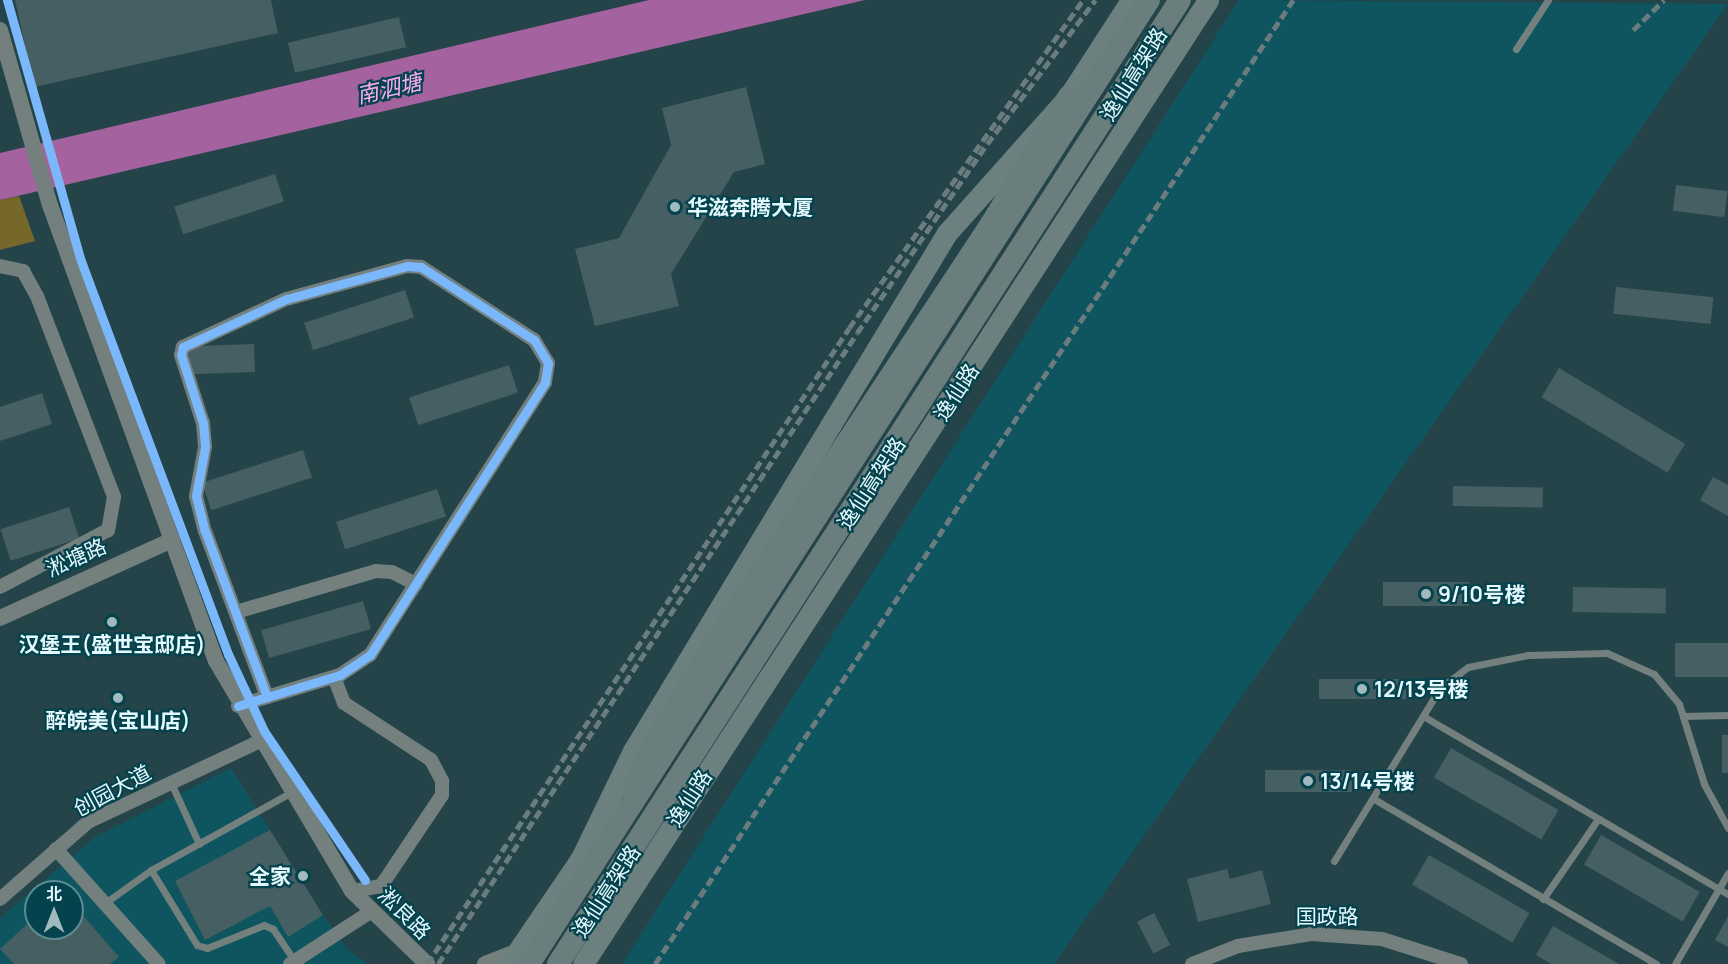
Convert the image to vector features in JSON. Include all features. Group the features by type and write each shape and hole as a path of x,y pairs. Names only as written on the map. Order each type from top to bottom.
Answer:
{"highway":[{"name":"逸仙高架路","path":"521,961 621,821 1149,0"},
{"name":"逸仙高架路","path":"558,964 1180,0"},
{"path":"621,821 648,754 713,645 991,224 1069,96"}],"main road":[{"name":"逸仙路","path":"521,961 581,858 633,751 947,233 1069,96 1131,0"},
{"name":"逸仙路","path":"583,964 1208,0"},
{"name":"逸仙路","path":"521,961 1011,228 1069,96"}],"street":[{"name":"淞良路","path":"0,30 50,205 172,540 207,643 238,706 352,891 370,912 427,964"},
{"path":"0,266 22,271 37,296 114,497 108,530 0,587"},
{"path":"238,706 334,677 370,655 545,382 548,363 534,340 414,266 286,299 183,347 181,355 204,431 196,496 267,697"},
{"name":"淞塘路","path":"0,618 172,540"},
{"path":"236,612 376,571 392,572 416,584"},
{"path":"334,677 344,703 431,760 442,781 442,795 381,886 352,891"},
{"name":"创园大道","path":"0,899 88,822 260,741"},
{"path":"56,849 159,964"},
{"path":"292,962 370,912"},
{"name":"国政路","path":"1192,964 1238,946 1311,934 1382,939 1461,964"},
{"path":"485,964 521,961"}],"lane":[{"path":"1516,49 1548,0"},
{"path":"1335,861 1440,688 1468,667 1528,655 1593,653 1632,661 1654,674 1683,716 1728,828"},
{"path":"1683,716 1728,715"},
{"path":"1423,716 1728,894"},
{"path":"171,783 198,844"},
{"path":"105,903 151,870 290,793"},
{"path":"1374,799 1656,964"},
{"path":"1543,899 1598,819"},
{"path":"151,870 197,945 207,948 264,926 273,929 292,962"},
{"path":"1675,964 1728,873"}],"shaded area":[{"path":"1239,0 1728,4 1054,964 622,964"},
{"path":"19,196 35,241 0,250 0,200"},
{"path":"231,768 323,915 348,950 368,964 0,964 0,918 24,898 24,940 84,940 84,880 45,880 95,837"}],"water":[{"name":"南泗塘","path":"649,0 865,0 0,200 0,153"}],"building":[{"path":"15,0 271,0 278,33 34,87"},
{"path":"399,17 406,47 295,73 288,43"},
{"path":"746,87 765,164 734,172 671,274 679,306 595,326 575,249 619,238 671,145 662,108"},
{"path":"275,174 284,202 183,234 174,207"},
{"path":"1676,185 1728,191 1724,217 1673,211"},
{"path":"1616,287 1713,297 1711,324 1613,314"},
{"path":"405,290 414,318 313,350 304,323"},
{"path":"254,344 255,372 190,374 189,346"},
{"path":"509,365 518,393 418,425 409,397"},
{"path":"1559,368 1685,444 1667,473 1541,397"},
{"path":"42,393 52,424 0,441 0,407"},
{"path":"303,450 312,478 211,510 202,483"},
{"path":"1713,477 1728,485 1728,516 1700,500"},
{"path":"1453,486 1543,488 1543,508 1453,506"},
{"path":"437,489 446,517 345,549 336,522"},
{"path":"69,507 79,538 11,561 1,529"},
{"name":"9/10号楼","path":"1383,582 1469,582 1469,606 1383,606"},
{"path":"1573,587 1666,589 1666,614 1573,612"},
{"path":"363,601 371,629 269,658 261,630"},
{"path":"1675,643 1728,643 1728,677 1675,677"},
{"name":"12/13号楼","path":"1319,679 1406,679 1406,699 1319,699"},
{"path":"1722,735 1728,735 1728,773 1722,773"},
{"path":"1451,748 1558,810 1541,839 1434,777"},
{"name":"13/14号楼","path":"1265,770 1352,770 1352,792 1265,792"},
{"path":"270,830 323,915 288,937 270,906 205,940 175,881"},
{"path":"1601,835 1700,892 1683,921 1584,864"},
{"path":"1429,855 1529,913 1512,942 1412,884"},
{"path":"1227,869 1230,879 1262,870 1271,904 1198,922 1187,879"},
{"path":"1154,913 1170,945 1153,954 1137,922"},
{"path":"1728,916 1728,947 1715,940"},
{"path":"84,917 119,957 110,964 14,964 0,949 24,927 24,940 84,940"},
{"path":"1553,926 1619,964 1551,964 1536,955"}],"railway":[{"path":"427,964 849,328 1083,0"},
{"path":"438,964 857,333 987,144 1095,0"},
{"path":"655,964 1293,0"},
{"path":"1633,30 1664,0"}],"cycle path":[{"path":"7,0 81,261 228,654 264,731 365,880"},
{"path":"238,706 340,675 370,655 545,382 548,363 534,340 421,267 407,266 286,299 183,347 181,355 203,423 205,447 196,496 205,531 267,697"}],"place":[{"name":"华滋奔腾大厦","path":"675,207"},
{"name":"9/10号楼","path":"1426,594"},
{"name":"汉堡王(盛世宝邸店)","path":"112,622"},
{"name":"12/13号楼","path":"1362,689"},
{"name":"醉皖美(宝山店)","path":"118,698"},
{"name":"13/14号楼","path":"1308,781"},
{"name":"全家","path":"303,876"}]}
